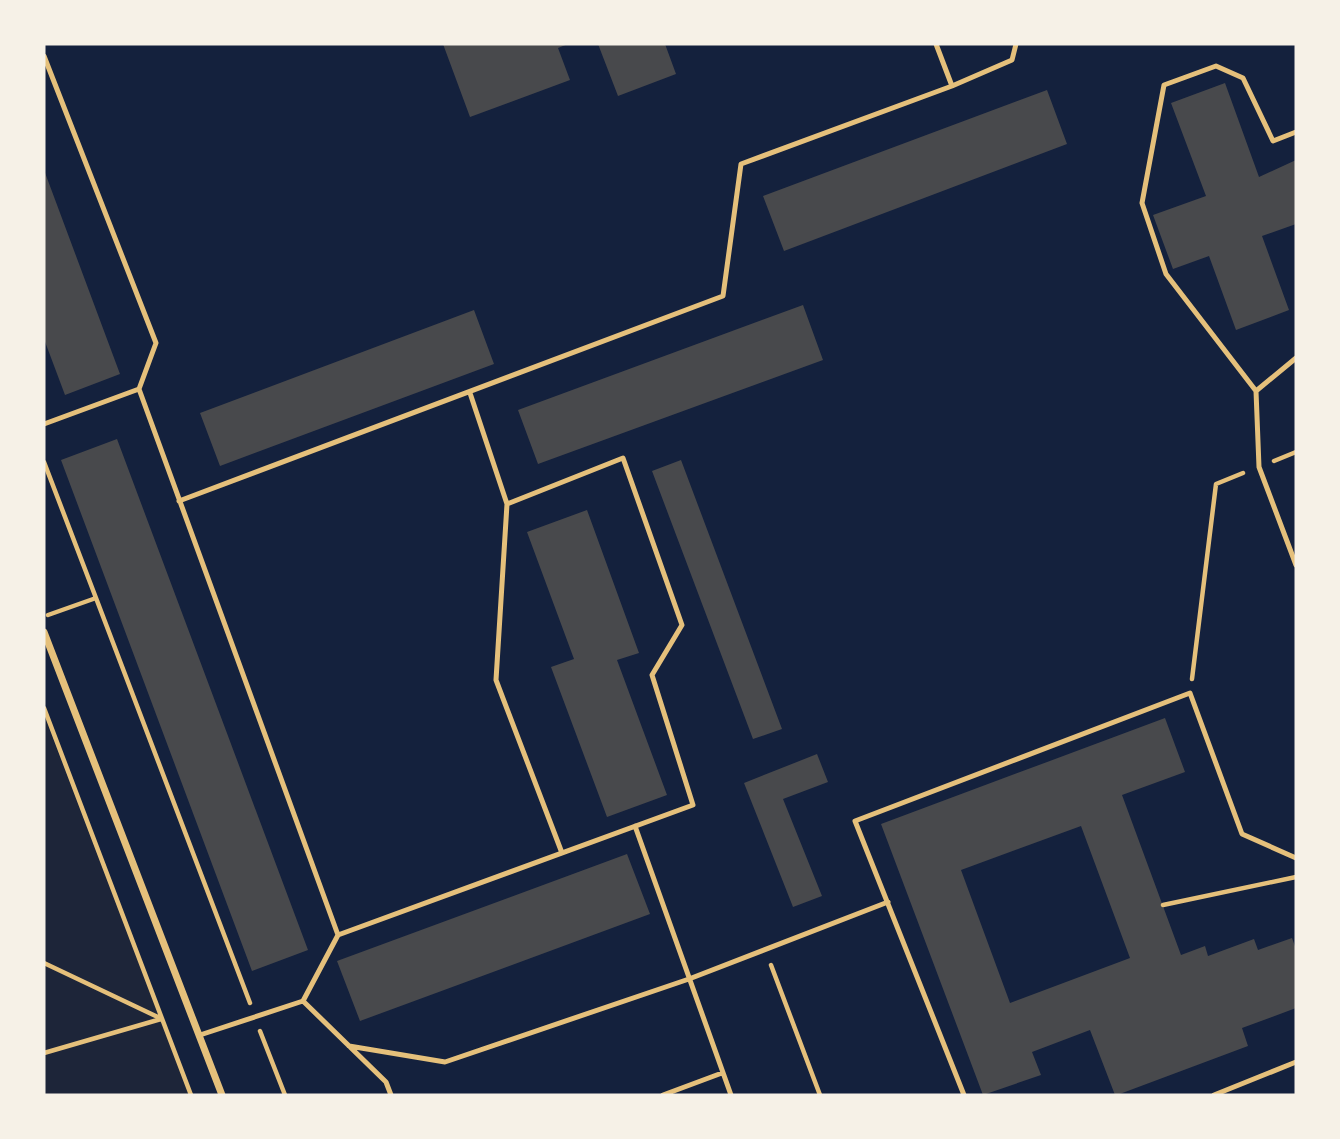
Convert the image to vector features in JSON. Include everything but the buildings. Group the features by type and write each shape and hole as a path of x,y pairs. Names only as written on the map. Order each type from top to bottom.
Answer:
{"street":[{"path":"44,632 222,1095"}],"lane":[{"path":"936,44 952,86"},
{"path":"180,501 723,296 741,164 952,86 1012,60 1016,44"},
{"path":"44,56 156,343 139,389 338,935"},
{"path":"1296,132 1273,141 1243,78 1216,66 1164,85 1142,202 1166,274 1256,391 1259,467 1296,565"},
{"path":"1256,391 1296,358"},
{"path":"44,425 139,389"},
{"path":"470,393 507,504 496,680 562,853"},
{"path":"200,1035 303,1001 338,935 693,805 652,675 682,625 623,458 507,504"},
{"path":"964,1095 856,821 1190,693 1242,834 1296,858"},
{"path":"635,826 731,1095"},
{"path":"349,1046 445,1062 689,979 888,902"},
{"path":"303,1001 386,1082 391,1095"},
{"path":"1214,1095 1296,1062"},
{"path":"663,1095 722,1073"}],"path":[{"path":"44,462 285,1095"},
{"path":"1190,693 1216,484 1259,467"},
{"path":"44,616 96,598"},
{"path":"44,708 191,1095"},
{"path":"1163,905 1296,877"},
{"path":"765,949 820,1095"},
{"path":"44,963 162,1019"},
{"path":"44,1052 162,1019"}],"shaded area":[{"path":"44,716 189,1095 44,1095"}]}
